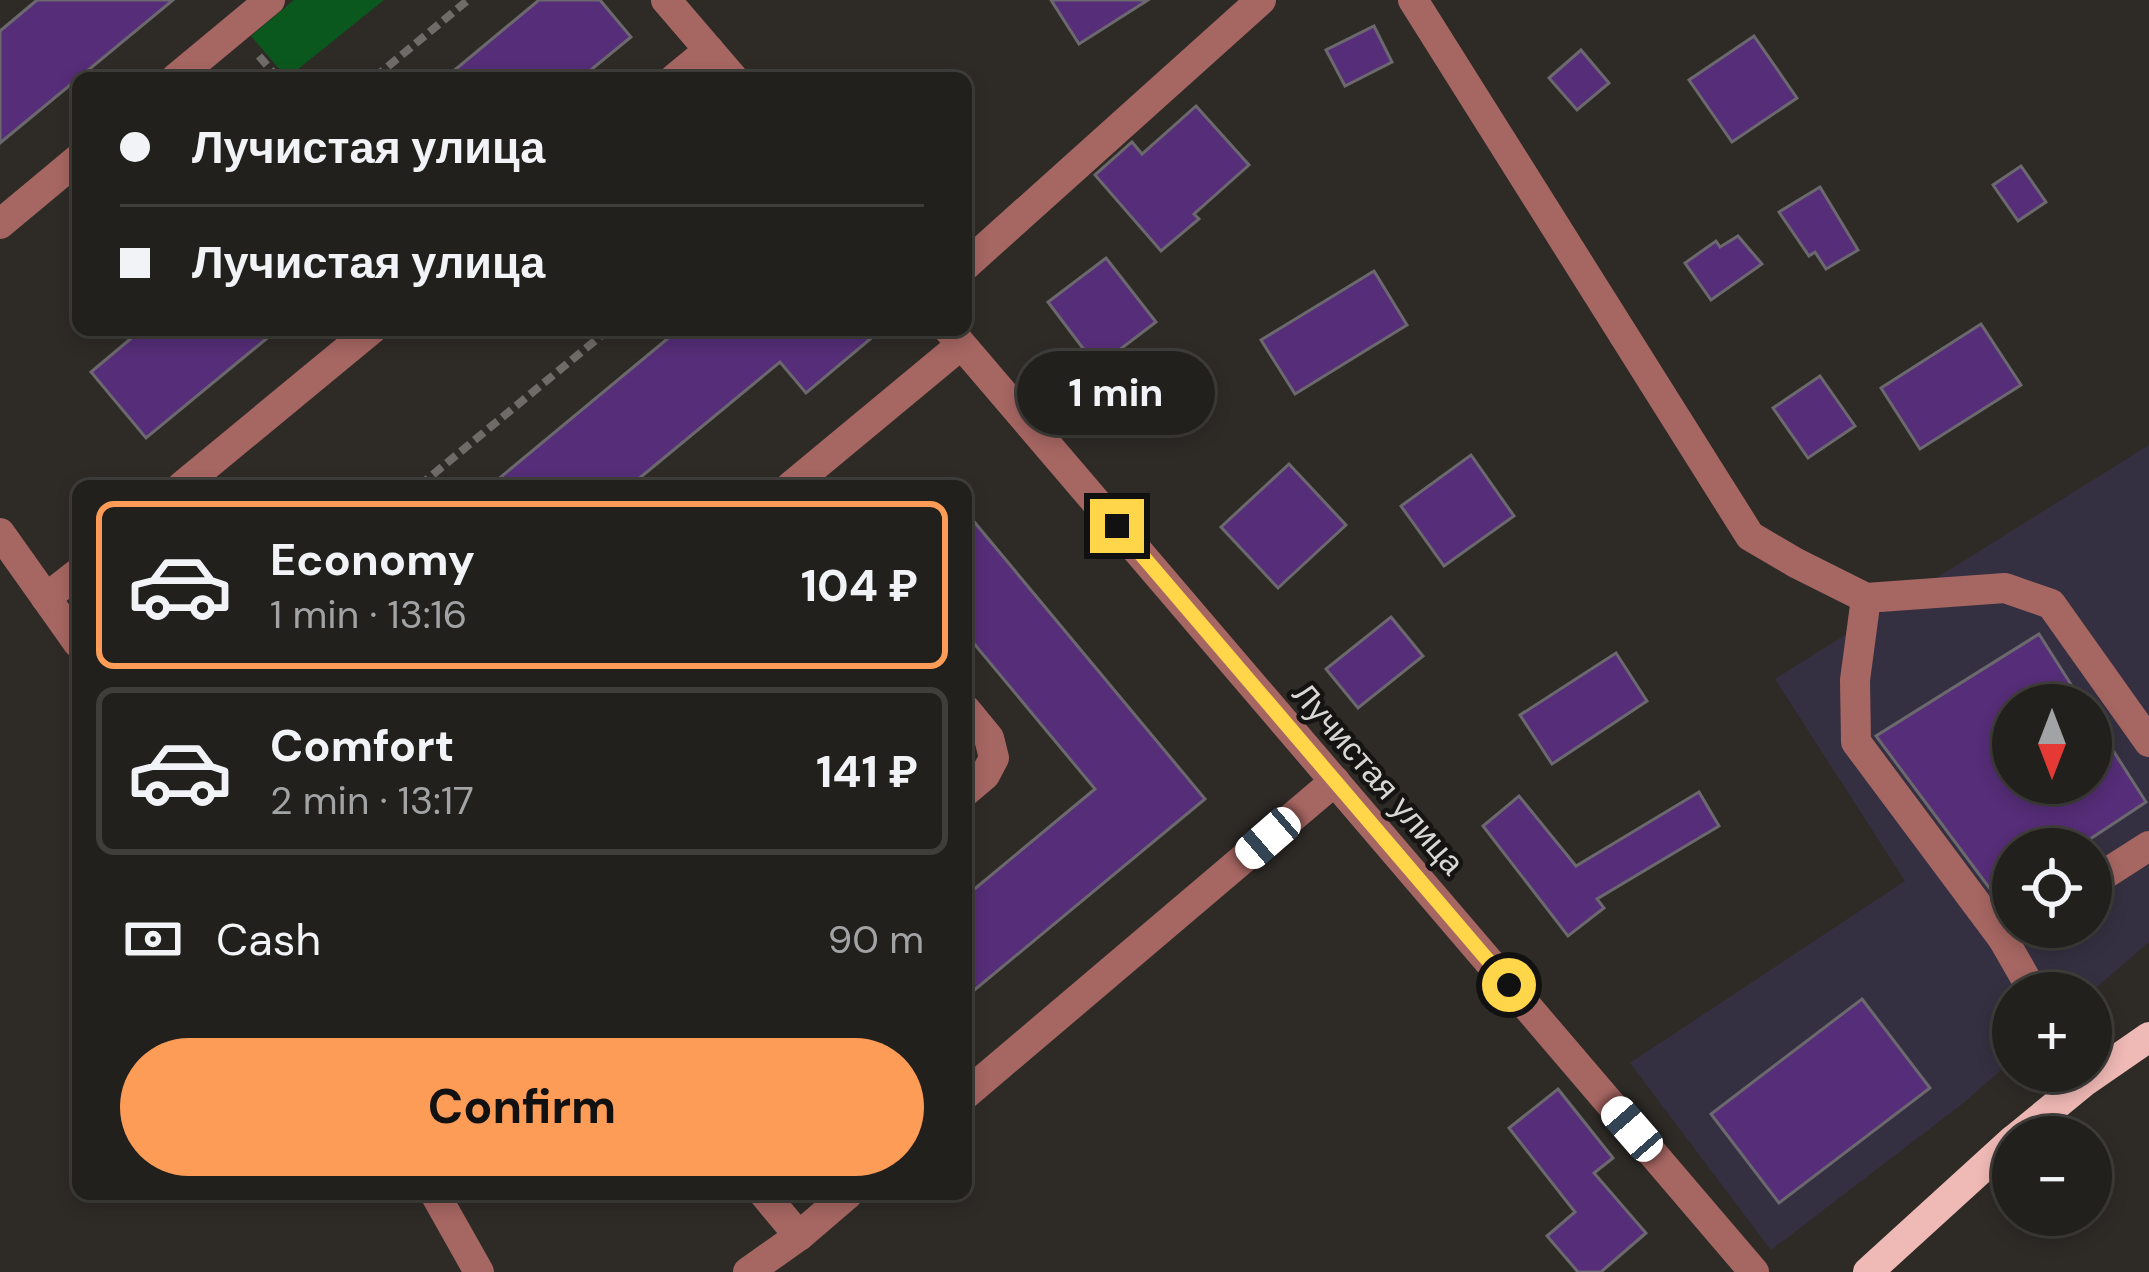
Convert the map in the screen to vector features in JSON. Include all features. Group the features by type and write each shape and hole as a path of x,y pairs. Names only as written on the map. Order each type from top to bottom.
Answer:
{"main road":[{"path":"2112,1058 2149,1036"},
{"path":"2038,1116 2064,1092"},
{"path":"1868,1272 1992,1159"}],"street":[{"path":"183,72 270,0"},
{"path":"666,0 728,72"},
{"path":"972,260 1261,0"},
{"path":"1413,0 1750,536 1866,598 2005,588 2051,604 2149,742"},
{"path":"683,72 709,50"},
{"path":"0,224 72,164"},
{"path":"189,480 364,336"},
{"path":"797,480 955,337"},
{"name":"Лучистая улица","path":"955,337 1754,1272"},
{"path":"0,533 72,635"},
{"path":"46,598 72,577"},
{"path":"1866,598 1855,680 1856,742 1992,907"},
{"path":"972,717 989,738 994,758 985,775 972,785"},
{"path":"972,1089 1335,781"},
{"path":"2112,870 2149,846"},
{"path":"438,1200 479,1272"},
{"path":"769,1200 799,1236"},
{"path":"748,1272 841,1200"}],"path":[{"path":"381,72 468,0"},
{"path":"426,480 601,336"}],"shaded area":[{"path":"2149,445 2149,942 2112,974 1992,972 1992,1078 1771,1250 1630,1063 1905,881 1775,679"}],"green space":[{"path":"294,0 384,0 294,72 282,72 251,36"}],"building":[{"path":"37,0 173,0 86,72 72,72 72,83 0,143 0,31"},
{"path":"539,0 600,0 631,37 588,72 452,72"},
{"path":"1051,0 1148,0 1079,44"},
{"path":"1374,26 1392,62 1345,86 1326,50"},
{"path":"1754,36 1797,98 1732,142 1689,80"},
{"path":"1581,50 1609,83 1577,110 1549,78"},
{"path":"1196,106 1249,165 1194,214 1199,219 1161,251 1095,175 1132,142 1142,154"},
{"path":"2021,166 2046,202 2018,221 1993,185"},
{"path":"1820,187 1858,250 1826,269 1815,252 1809,256 1779,212"},
{"path":"1738,236 1762,264 1711,300 1685,263 1716,241 1720,247"},
{"path":"1106,258 1156,322 1097,367 1048,302"},
{"path":"1374,271 1407,325 1295,394 1261,340"},
{"path":"1981,324 2021,385 1920,449 1881,388"},
{"path":"134,336 270,336 146,438 91,372"},
{"path":"671,336 874,336 806,393 780,362 637,480 497,480"},
{"path":"1820,376 1855,426 1808,458 1773,408"},
{"path":"1471,455 1514,516 1444,566 1401,506"},
{"path":"1289,464 1346,525 1278,588 1221,527"},
{"path":"972,519 1205,799 972,992 972,891 1095,789 972,641"},
{"path":"1391,617 1423,656 1358,708 1326,669"},
{"path":"2039,634 2071,684 1992,684 1992,804 2112,804 2112,749 2146,802 2107,828 1992,828 1992,892 1876,736"},
{"path":"1616,653 1647,701 1552,764 1520,715"},
{"path":"1699,792 1719,826 1597,899 1604,908 1568,936 1483,826 1519,796 1576,866"},
{"path":"1862,999 1930,1088 1779,1203 1711,1114"},
{"path":"1558,1089 1613,1158 1594,1173 1646,1233 1601,1272 1578,1272 1547,1236 1575,1212 1509,1128"}],"route":[{"path":"1117,526 1509,985"}]}
